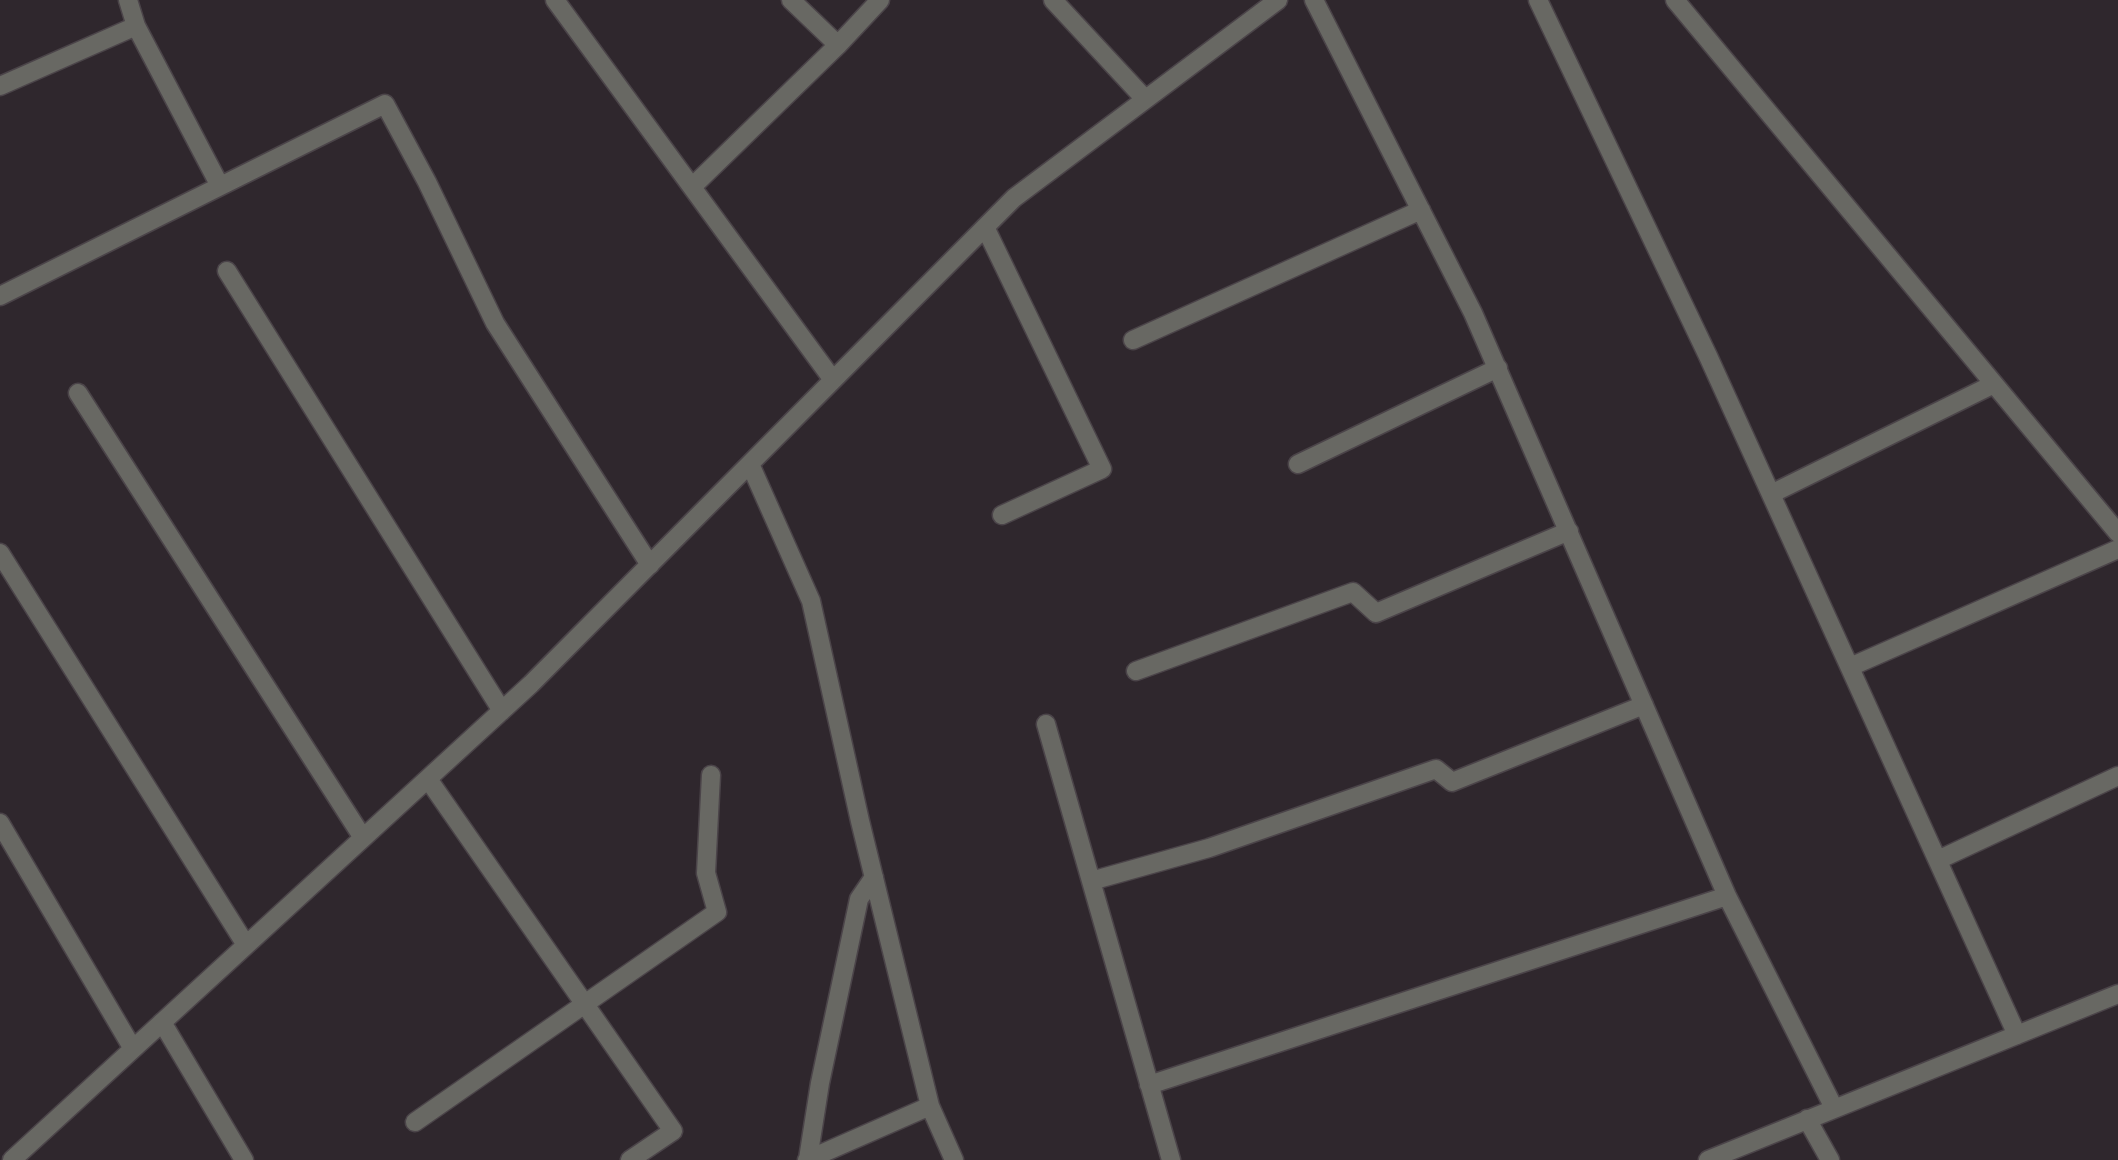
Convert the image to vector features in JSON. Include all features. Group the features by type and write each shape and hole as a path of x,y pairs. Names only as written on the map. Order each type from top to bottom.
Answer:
{"street":[{"path":"128,0 136,26 220,186"},
{"path":"555,0 833,380"},
{"path":"792,0 838,45"},
{"path":"692,187 838,45 880,0"},
{"path":"1053,0 1145,99"},
{"path":"12,1160 502,711 1014,198 1278,0"},
{"path":"1314,0 1473,313 1727,896 1834,1108"},
{"path":"1538,0 1708,356 2017,1035"},
{"path":"1675,0 2118,533"},
{"path":"0,86 136,26"},
{"path":"0,296 385,104 427,182 495,323 650,565"},
{"path":"1133,340 1421,210"},
{"path":"985,227 1102,469 1002,514"},
{"path":"227,271 502,711"},
{"path":"1298,464 1497,368"},
{"path":"1771,494 1994,384"},
{"path":"78,393 363,838"},
{"path":"750,464 811,601 930,1106 954,1160"},
{"path":"1136,671 1353,592 1376,613 1569,531"},
{"path":"1850,667 2118,549"},
{"path":"0,554 246,945"},
{"path":"1091,881 1209,849 1436,769 1452,782 1644,705"},
{"path":"1046,724 1171,1160"},
{"path":"415,1122 717,912 706,873 711,775"},
{"path":"1938,860 2118,776"},
{"path":"428,779 673,1131 630,1160"},
{"path":"0,823 133,1049"},
{"path":"808,1160 820,1083 859,899 874,877"},
{"path":"1149,1085 1727,896"},
{"path":"1708,1160 2118,994"},
{"path":"162,1022 244,1160"},
{"path":"808,1160 930,1106"},
{"path":"1807,1119 1830,1160"}]}
